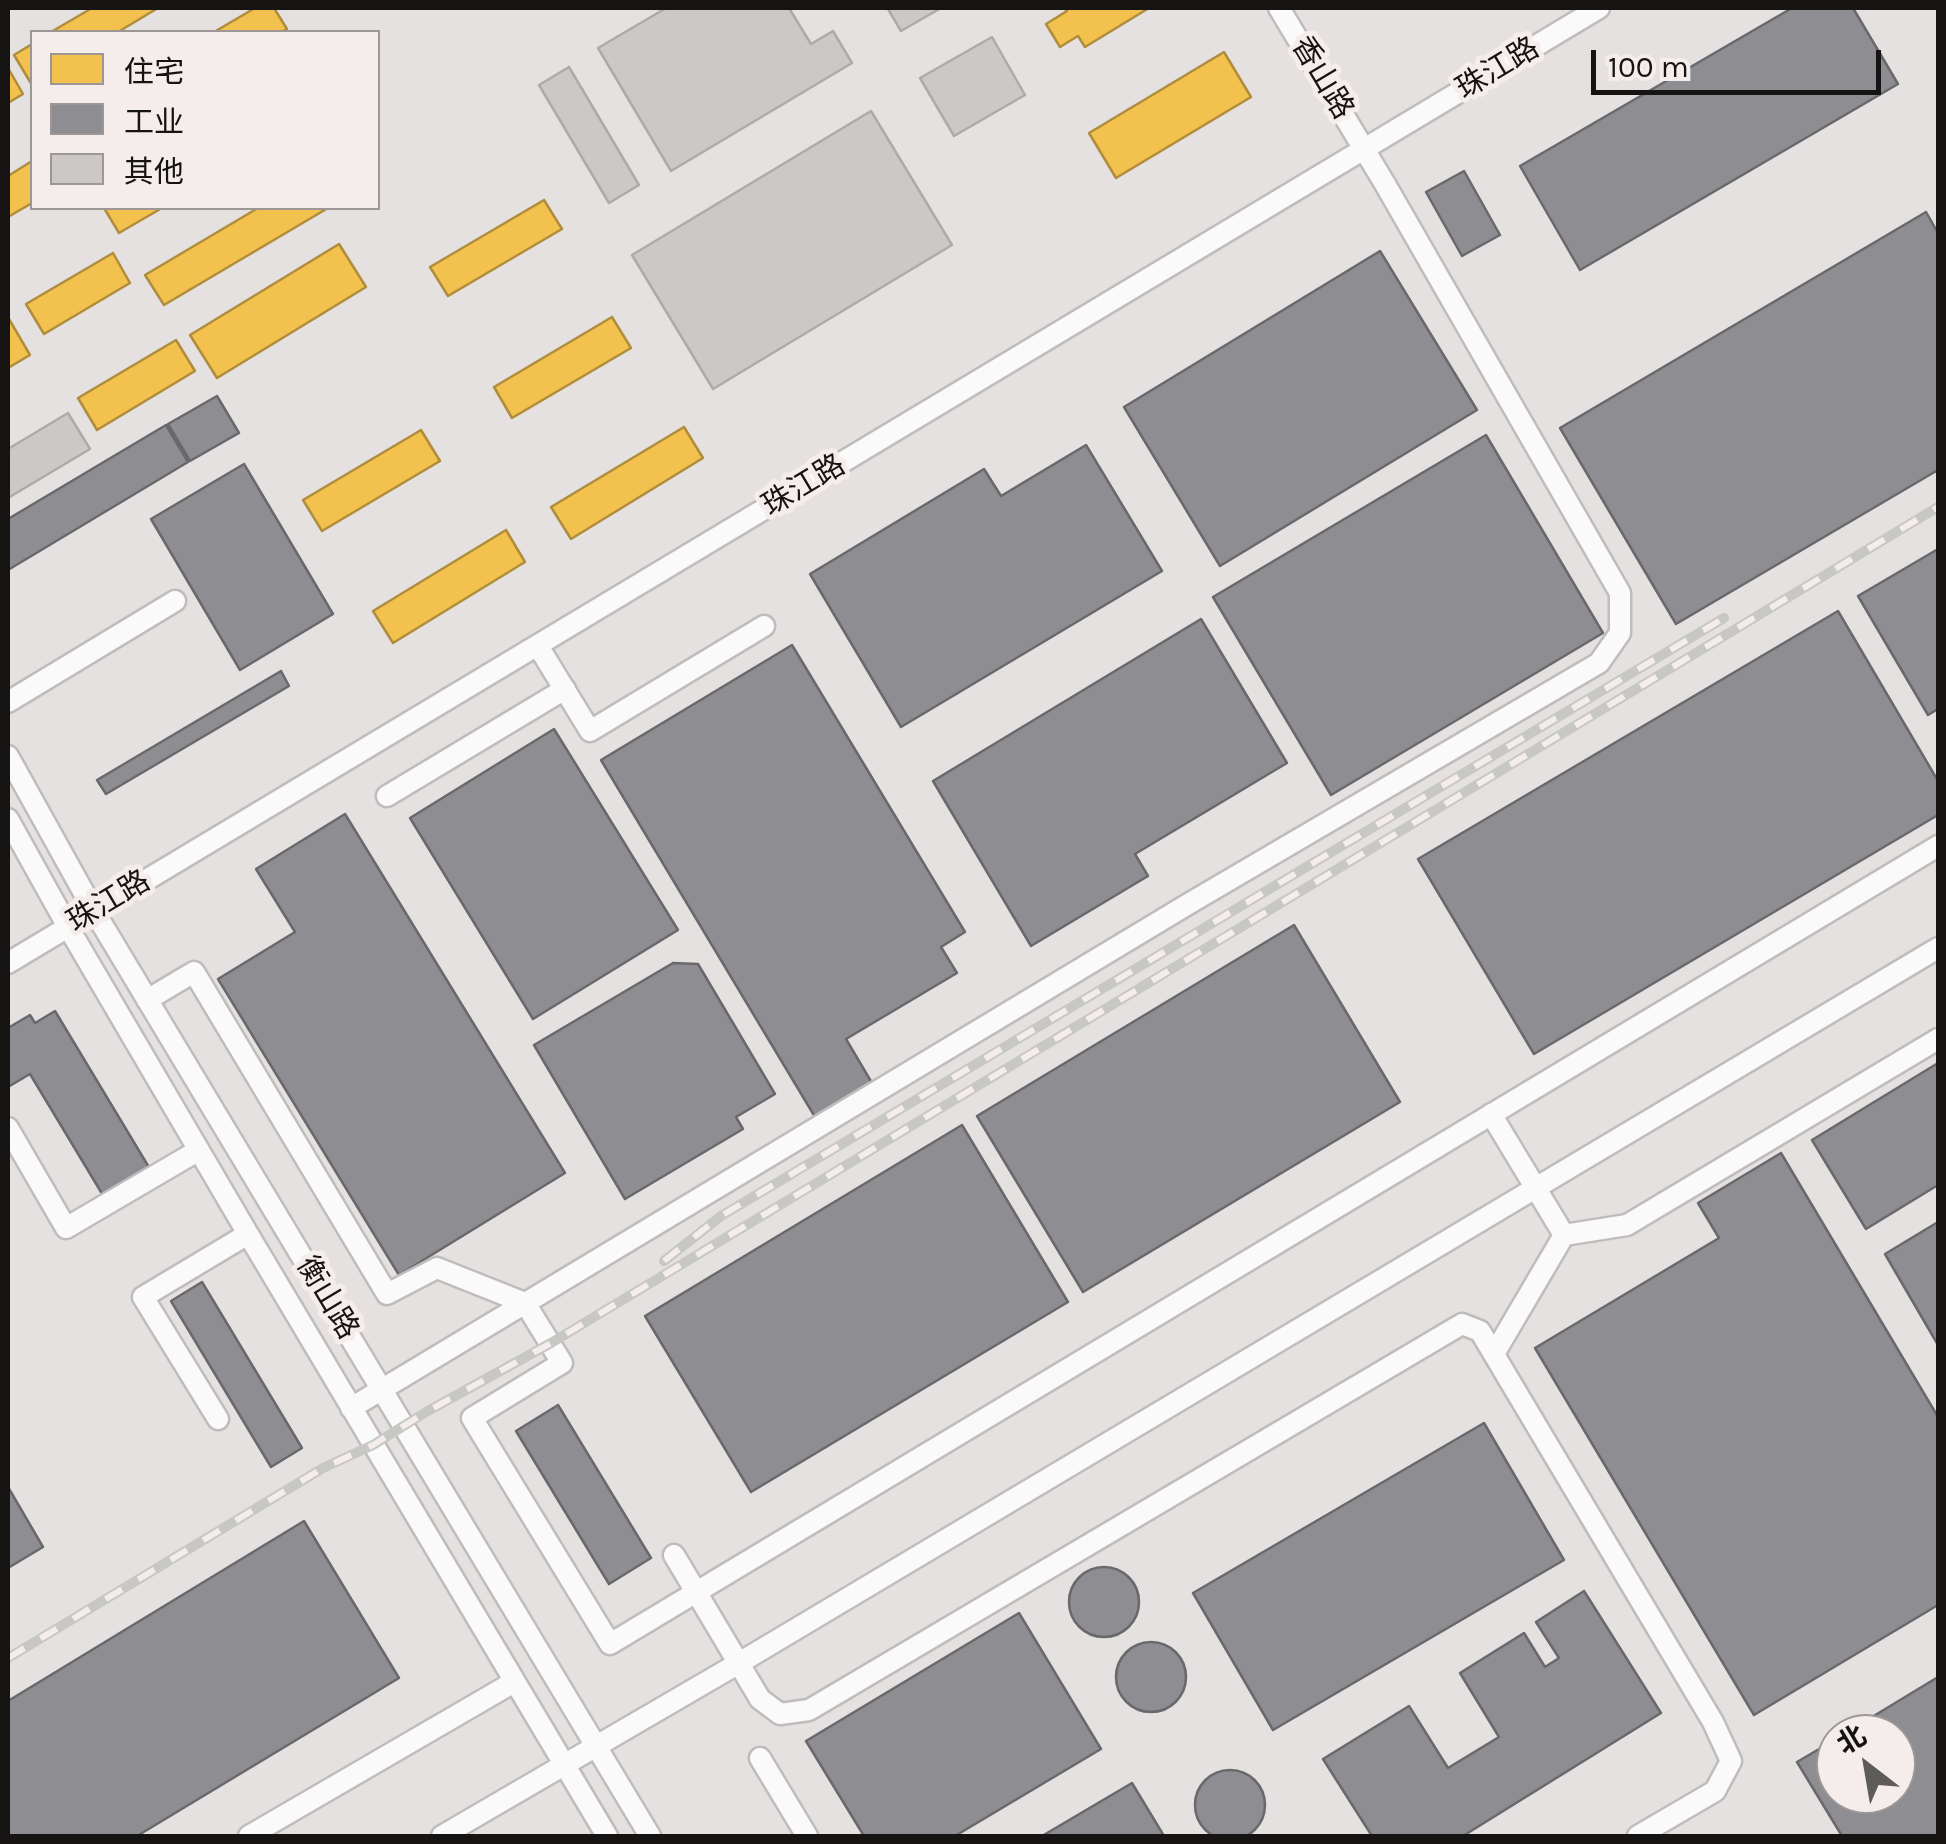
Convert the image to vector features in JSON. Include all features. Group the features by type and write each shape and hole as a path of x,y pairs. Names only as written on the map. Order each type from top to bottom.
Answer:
{"street":[{"name":"香山路","path":"351,1408 1190,903 1599,664 1620,633 1620,592 1279,8"},
{"name":"珠江路","path":"8,964 1599,8"},
{"path":"8,702 175,601"},
{"path":"538,646 590,731 764,626"},
{"path":"388,796 564,689"},
{"name":"衡山路","path":"8,756 94,911 650,1836"},
{"name":"衡山路","path":"8,819 68,928 606,1836"},
{"path":"147,1000 194,972 388,1294 437,1268 525,1303 562,1364 472,1418 610,1644 1938,846"},
{"path":"442,1836 1938,948"},
{"path":"1564,1236 1627,1226 1938,1039"},
{"path":"1491,1114 1564,1236"},
{"path":"8,1128 66,1228 199,1150"},
{"path":"218,1419 143,1297 248,1234"},
{"path":"1494,1354 1564,1236"},
{"path":"674,1555 760,1699 780,1714 809,1710 1462,1324 1480,1331 1713,1722 1731,1761 1715,1791 1638,1836"},
{"path":"250,1836 514,1682"},
{"path":"760,1758 808,1836"}],"building: 住宅":[{"path":"92,8 158,8 121,30 54,30"},
{"path":"255,8 274,8 287,29 285,30 217,30"},
{"path":"1064,8 1149,8 1085,47 1078,36 1060,47 1046,24 1067,11"},
{"path":"30,45 30,82 14,55"},
{"path":"1224,52 1251,97 1116,178 1089,133"},
{"path":"8,68 23,94 8,103"},
{"path":"30,162 30,204 8,217 8,176"},
{"path":"544,200 562,229 448,296 430,267"},
{"path":"105,210 159,210 119,233"},
{"path":"255,210 325,210 164,305 145,275"},
{"path":"339,244 366,287 217,378 190,335"},
{"path":"113,253 130,283 44,334 26,304"},
{"path":"612,317 631,348 512,418 494,387"},
{"path":"8,320 30,355 8,368"},
{"path":"176,340 195,371 97,430 78,398"},
{"path":"684,427 703,458 571,539 551,507"},
{"path":"421,430 440,461 322,531 303,500"},
{"path":"506,530 525,562 393,643 373,611"}],"building: 工业":[{"path":"1792,8 1853,8 1898,84 1580,270 1520,166"},
{"path":"1464,171 1500,235 1462,256 1426,192"},
{"path":"1926,212 1938,233 1938,470 1676,624 1560,428"},
{"path":"1380,251 1477,410 1220,566 1124,407"},
{"path":"217,396 239,433 190,461 168,424"},
{"path":"166,425 188,462 8,570 8,519"},
{"path":"1486,435 1603,633 1331,795 1213,597"},
{"path":"1086,445 1162,571 901,727 810,574 984,469 1001,496"},
{"path":"244,464 333,614 240,670 151,519"},
{"path":"1938,549 1938,709 1928,715 1858,596"},
{"path":"1838,611 1938,781 1938,815 1534,1054 1418,859"},
{"path":"1201,619 1287,763 1135,854 1148,876 1031,946 933,781"},
{"path":"792,645 965,932 941,947 957,973 846,1039 872,1083 815,1117 601,760"},
{"path":"281,671 289,686 106,794 97,780"},
{"path":"554,729 678,930 533,1019 410,818"},
{"path":"345,814 565,1173 399,1275 218,979 295,932 256,869"},
{"path":"1294,925 1400,1102 1083,1292 977,1116"},
{"path":"673,963 698,964 775,1094 736,1117 743,1129 625,1199 534,1045"},
{"path":"55,1011 150,1169 104,1197 30,1074 8,1087 8,1028 30,1015 35,1023"},
{"path":"1938,1063 1938,1185 1866,1229 1812,1140"},
{"path":"962,1125 1068,1302 751,1492 645,1316"},
{"path":"1781,1153 1938,1417 1938,1605 1754,1715 1535,1348 1719,1238 1698,1203"},
{"path":"1938,1222 1938,1345 1885,1254"},
{"path":"202,1282 302,1448 271,1467 171,1301"},
{"path":"558,1405 651,1558 609,1584 516,1431"},
{"path":"1484,1423 1564,1560 1273,1730 1193,1593"},
{"path":"8,1487 43,1547 8,1568"},
{"path":"304,1521 399,1678 137,1836 8,1836 8,1701"},
{"path":"1104,1567 1129,1577 1139,1602 1129,1627 1104,1637 1079,1627 1069,1602 1079,1577"},
{"path":"1584,1591 1661,1713 1463,1836 1372,1836 1323,1759 1409,1706 1448,1768 1499,1737 1460,1673 1524,1633 1545,1667 1559,1658 1536,1622"},
{"path":"1019,1613 1101,1749 955,1836 864,1836 806,1741"},
{"path":"1151,1642 1165,1644 1176,1652 1184,1663 1184,1691 1176,1702 1165,1710 1151,1712 1137,1710 1126,1702 1118,1691 1116,1677 1118,1663 1126,1652 1137,1644"},
{"path":"1938,1677 1938,1836 1842,1836 1829,1814 1916,1814 1916,1714 1877,1714"},
{"path":"1816,1751 1816,1793 1797,1762"},
{"path":"1230,1770 1255,1780 1265,1805 1255,1830 1230,1840 1205,1830 1195,1805 1205,1780"},
{"path":"1132,1783 1164,1836 1042,1836"}],"building: 其他":[{"path":"666,8 789,8 811,44 833,31 852,63 671,171 598,48"},
{"path":"941,8 901,31 888,9"},
{"path":"992,37 1025,95 954,136 920,78"},
{"path":"569,67 639,185 609,203 539,85"},
{"path":"871,111 952,245 713,389 632,255"},
{"path":"68,413 90,449 8,498 8,449"}],"railway":[{"path":"8,1658 323,1468 373,1445 551,1343 1938,507"},
{"path":"664,1261 721,1216 1724,618"}]}
